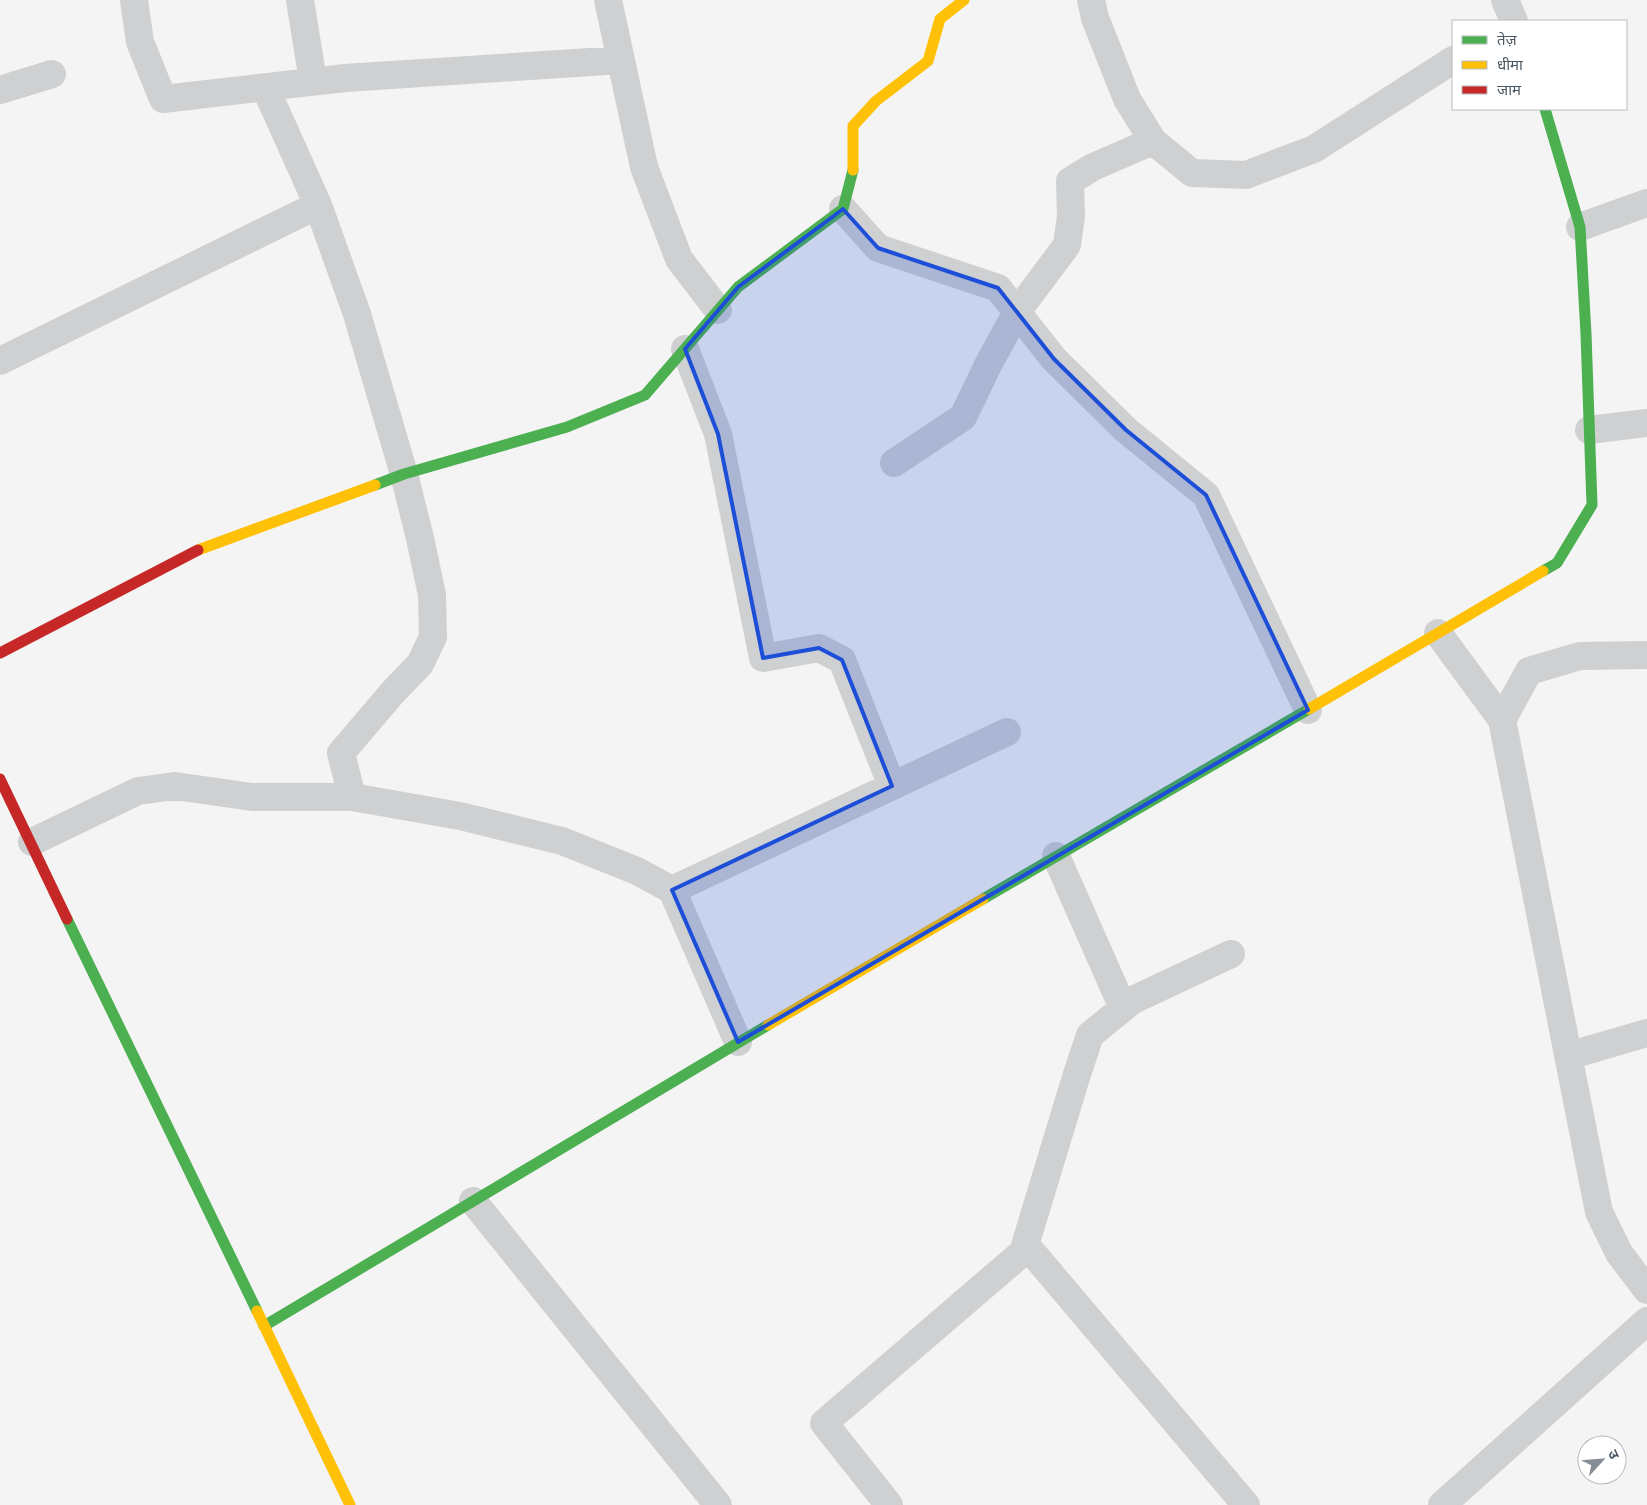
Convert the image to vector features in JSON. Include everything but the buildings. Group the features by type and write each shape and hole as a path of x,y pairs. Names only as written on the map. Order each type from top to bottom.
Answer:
{"street":[{"path":"134,0 140,42 163,99 345,78 621,60"},
{"path":"300,0 313,81"},
{"path":"608,0 644,167 679,259 718,310"},
{"path":"0,653 204,547 404,474 567,427 645,395 738,287 843,209 853,170 853,126 876,102 928,61 940,19 964,0"},
{"path":"1092,0 1095,18 1127,99 1153,141 1192,173 1246,175 1314,149 1452,61"},
{"path":"1505,0 1514,20"},
{"path":"0,90 52,74"},
{"path":"265,87 318,206 357,314 404,474 432,595 433,637 420,664 393,692 341,753 352,797"},
{"path":"264,1326 738,1042 1557,563 1592,504 1580,227 1545,110"},
{"path":"894,463 963,417 989,363 1017,312 1067,245 1071,216 1070,181 1093,167 1153,141"},
{"path":"1580,227 1647,203"},
{"path":"0,361 318,206"},
{"path":"843,209 878,248 998,288 1054,359 1126,430 1206,495 1308,710"},
{"path":"685,349 718,434 763,658 819,648 842,660 892,786"},
{"path":"1589,430 1647,423"},
{"path":"1438,633 1502,720 1599,1212 1619,1253 1647,1290"},
{"path":"1502,720 1529,671 1580,656 1647,655"},
{"path":"672,890 1007,732"},
{"path":"0,779 350,1505"},
{"path":"32,842 138,792 175,786 252,797 352,797 460,816 562,841 637,871 672,890 738,1042"},
{"path":"1056,856 1123,1008"},
{"path":"889,1505 824,1423 1023,1252 1090,1035 1133,1000 1231,954"},
{"path":"1568,1056 1647,1033"},
{"path":"473,1201 718,1505"},
{"path":"1026,1245 1246,1505"},
{"path":"1442,1505 1647,1321"}],"highlighted area":[{"path":"843,209 878,248 998,288 1054,359 1126,430 1206,495 1308,710 738,1042 672,890 892,786 842,660 819,648 763,658 718,434 685,349 738,287"}],"traffic: fast":[{"path":"1543,571 1557,563 1592,505 1580,227 1545,110"},
{"path":"375,485 404,474 567,427 645,395 738,287 843,209 853,170"},
{"path":"983,899 1309,709"},
{"path":"67,919 257,1311"},
{"path":"264,1326 768,1025"}],"traffic: slow":[{"path":"853,170 853,126 876,101 928,61 940,19 964,0"},
{"path":"198,550 375,485"},
{"path":"1309,709 1543,571"},
{"path":"768,1025 983,899"},
{"path":"257,1311 350,1505"}],"traffic: jam":[{"path":"0,653 198,550"},
{"path":"0,779 67,919"}]}
